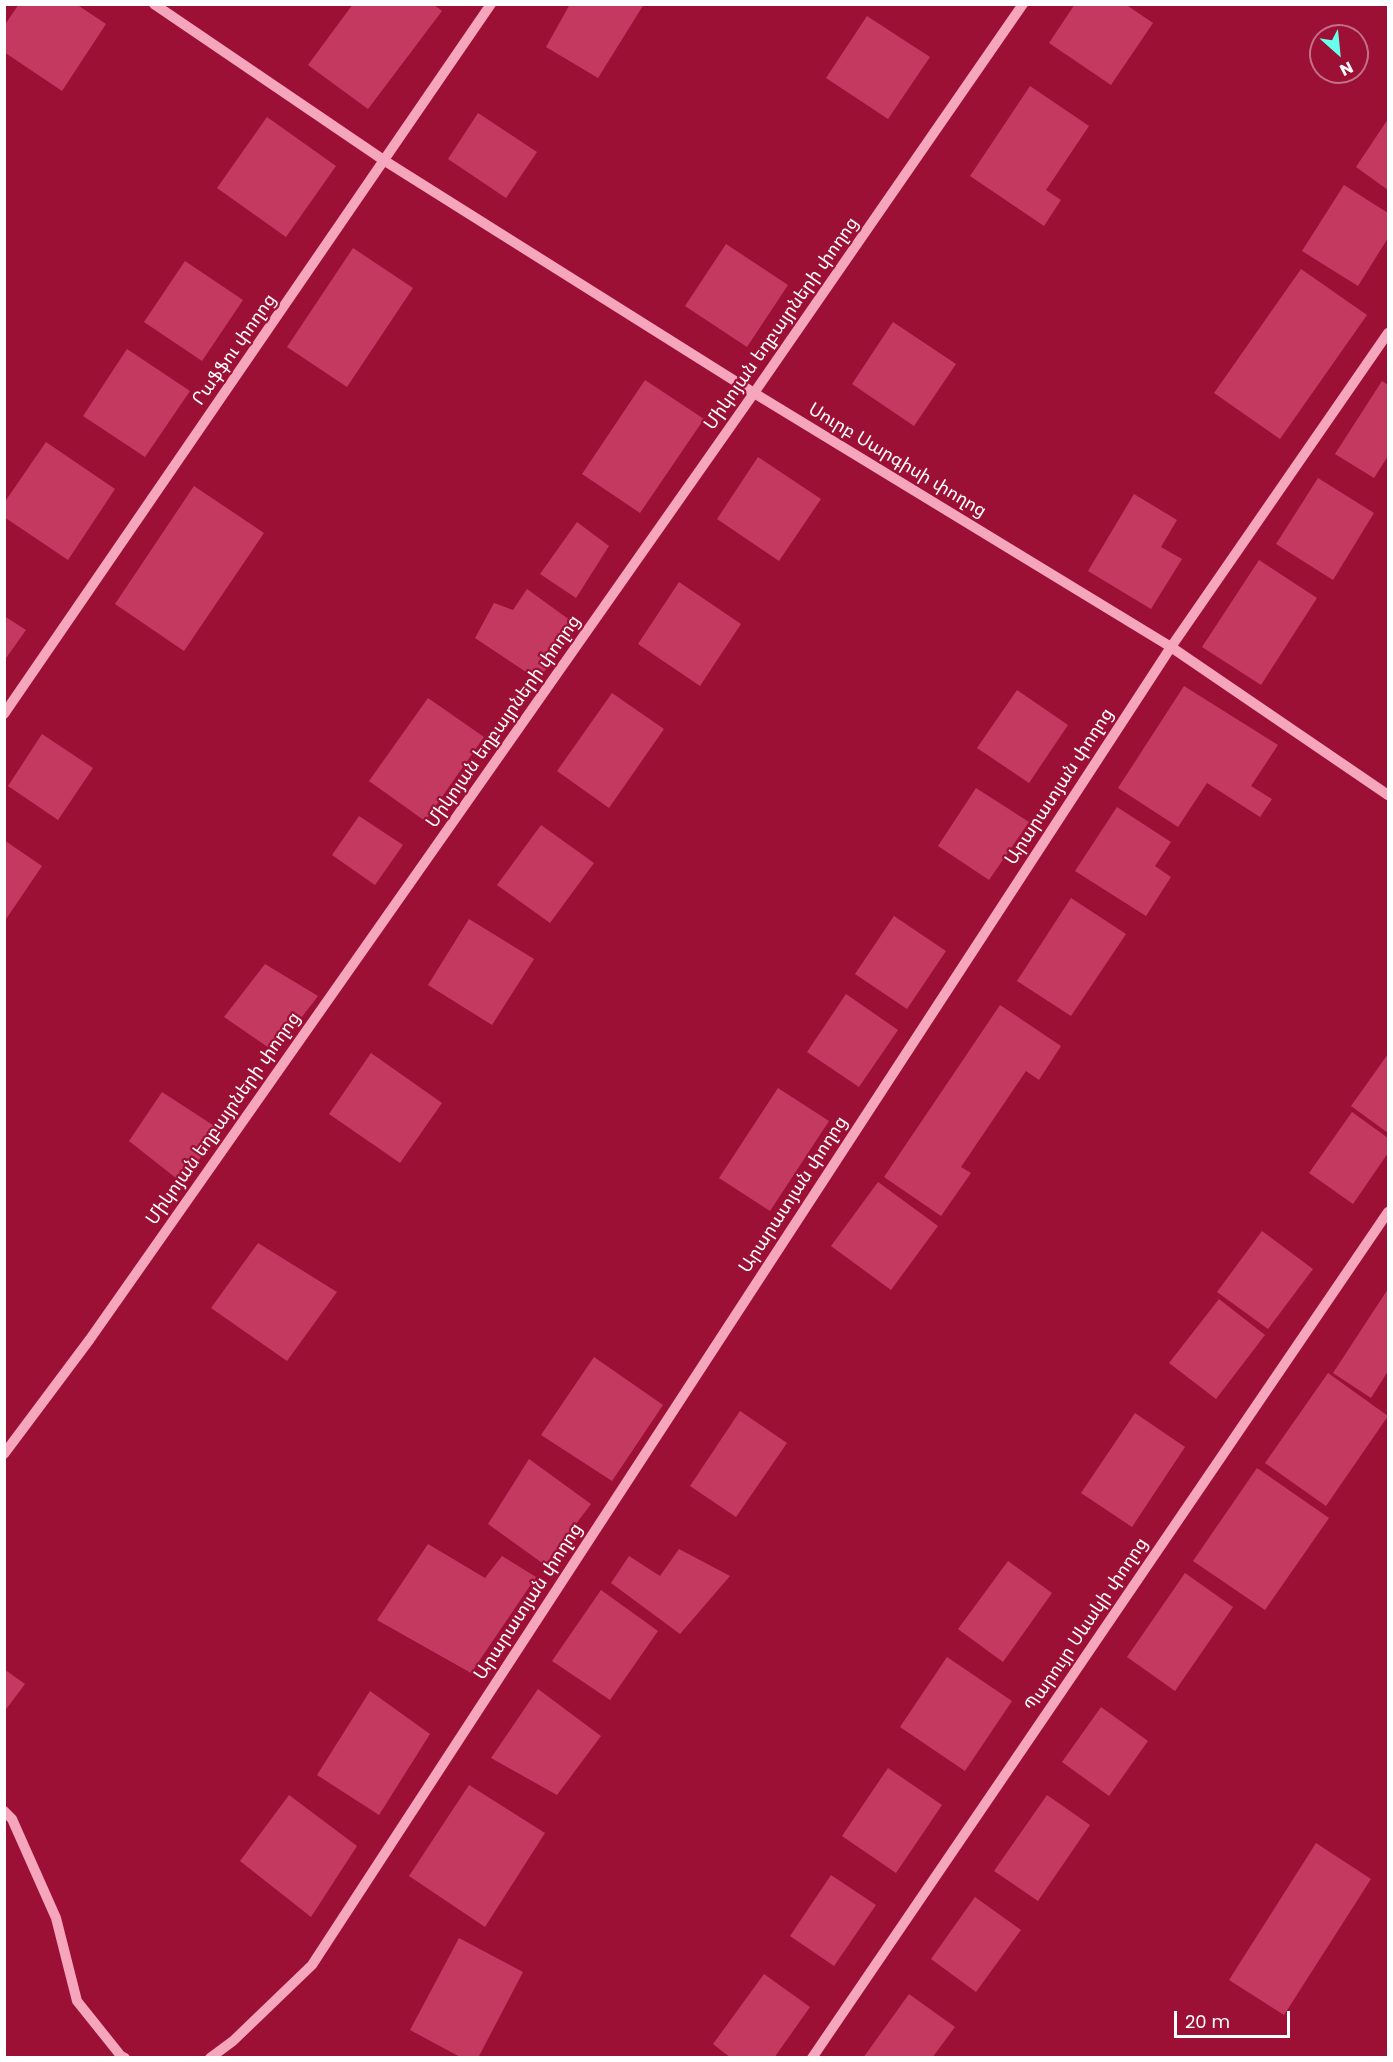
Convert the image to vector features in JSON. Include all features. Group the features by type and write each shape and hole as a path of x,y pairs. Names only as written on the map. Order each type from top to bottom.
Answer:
{"street":[{"name":"Սուրբ Սարգիսի փողոց","path":"154,4 385,161 754,393 1171,647 1389,795"},
{"name":"Րաֆֆու փողոց","path":"4,714 491,4"},
{"name":"Միկոյան եղբայրների փողոց","path":"4,1454 97,1330 754,393 1023,4"},
{"name":"Արարատյան փողոց","path":"210,2058 233,2041 312,1965 1171,647 1389,333"},
{"name":"Պարույր Սևակի փողոց","path":"812,2058 1389,1212"},
{"path":"4,1811 12,1819 56,1918 77,2001 124,2058"}],"building":[{"path":"19,4 76,4 106,24 62,91 4,52 4,26"},
{"path":"353,4 433,4 442,11 368,109 308,65"},
{"path":"570,4 644,4 598,78 546,47"},
{"path":"1075,4 1125,4 1153,23 1111,85 1049,43"},
{"path":"867,16 930,57 888,119 826,78"},
{"path":"1030,86 1089,126 1046,190 1061,200 1044,226 970,176"},
{"path":"478,113 537,152 506,198 448,159"},
{"path":"267,117 336,166 286,237 217,188"},
{"path":"1388,119 1388,190 1356,167"},
{"path":"1344,185 1388,213 1388,238 1358,286 1302,251"},
{"path":"726,244 788,285 747,347 685,306"},
{"path":"353,248 413,288 347,387 287,347"},
{"path":"185,261 243,300 202,361 144,322"},
{"path":"1301,269 1367,315 1280,439 1214,393"},
{"path":"893,322 956,364 914,426 852,384"},
{"path":"127,349 190,391 145,457 83,416"},
{"path":"645,380 704,419 640,513 582,474"},
{"path":"1382,381 1388,385 1388,456 1374,478 1335,454"},
{"path":"46,442 115,489 68,560 4,517 4,503"},
{"path":"758,457 821,499 779,561 717,519"},
{"path":"1318,478 1374,513 1333,580 1276,544"},
{"path":"194,486 264,533 184,651 115,604"},
{"path":"1134,494 1177,520 1161,547 1182,559 1151,609 1088,571"},
{"path":"577,522 609,546 576,598 540,574"},
{"path":"1259,560 1317,598 1261,685 1202,647"},
{"path":"679,582 741,624 700,686 638,644"},
{"path":"527,589 578,626 538,680 475,638 494,603 513,610"},
{"path":"4,616 26,630 4,661"},
{"path":"1184,686 1278,745 1251,786 1272,799 1260,817 1207,783 1178,827 1118,788"},
{"path":"1017,690 1068,725 1029,783 977,748"},
{"path":"612,693 664,729 609,808 557,771"},
{"path":"428,698 484,737 425,821 369,781"},
{"path":"42,734 93,768 58,820 8,786"},
{"path":"976,788 1029,822 989,880 938,846"},
{"path":"1117,807 1171,842 1155,866 1171,877 1146,916 1075,871"},
{"path":"359,816 403,845 375,885 332,855"},
{"path":"541,825 594,863 550,923 497,885"},
{"path":"4,840 42,866 4,922"},
{"path":"1071,898 1126,934 1071,1016 1017,981"},
{"path":"894,916 946,951 907,1009 855,974"},
{"path":"469,919 534,959 492,1025 428,985"},
{"path":"265,964 318,996 275,1052 224,1017"},
{"path":"846,994 898,1030 859,1087 807,1052"},
{"path":"1000,1005 1061,1046 1039,1080 1026,1071 961,1167 971,1173 941,1216 884,1177"},
{"path":"371,1053 442,1103 400,1163 329,1114"},
{"path":"1388,1054 1388,1133 1351,1106"},
{"path":"778,1088 829,1121 770,1211 719,1178"},
{"path":"162,1092 222,1131 181,1182 129,1141"},
{"path":"1352,1112 1388,1138 1388,1153 1353,1204 1309,1173"},
{"path":"878,1182 938,1226 891,1290 831,1246"},
{"path":"1262,1231 1313,1269 1268,1329 1217,1292"},
{"path":"258,1243 337,1292 287,1361 211,1308"},
{"path":"1388,1289 1388,1371 1371,1398 1333,1373"},
{"path":"1219,1299 1265,1335 1216,1399 1169,1363"},
{"path":"594,1357 663,1405 612,1481 541,1435"},
{"path":"1328,1373 1388,1416 1326,1506 1265,1463"},
{"path":"740,1411 787,1443 736,1517 690,1486"},
{"path":"1135,1413 1185,1447 1132,1527 1081,1493"},
{"path":"529,1459 591,1504 545,1565 488,1524"},
{"path":"1257,1468 1329,1518 1265,1610 1193,1561"},
{"path":"428,1544 485,1578 502,1556 536,1577 471,1673 377,1620"},
{"path":"679,1549 730,1576 680,1634 611,1583 629,1556 660,1576"},
{"path":"1008,1561 1052,1593 1003,1662 958,1629"},
{"path":"1185,1573 1233,1607 1175,1691 1127,1657"},
{"path":"601,1590 658,1631 610,1700 552,1661"},
{"path":"947,1657 1012,1701 965,1771 900,1727"},
{"path":"4,1669 25,1684 4,1712"},
{"path":"538,1689 601,1736 557,1795 491,1758"},
{"path":"370,1691 430,1734 379,1815 317,1775"},
{"path":"1101,1707 1148,1741 1109,1796 1062,1762"},
{"path":"888,1768 942,1805 896,1873 842,1836"},
{"path":"469,1785 545,1833 485,1927 409,1876"},
{"path":"289,1795 357,1846 311,1917 240,1861"},
{"path":"1047,1795 1090,1825 1038,1901 994,1871"},
{"path":"1316,1843 1371,1879 1284,2015 1229,1980"},
{"path":"831,1875 876,1905 834,1966 790,1936"},
{"path":"975,1897 1021,1930 976,1992 931,1959"},
{"path":"459,1938 523,1972 478,2058 462,2058 410,2030"},
{"path":"764,1974 810,2007 774,2058 731,2058 713,2044"},
{"path":"909,1994 955,2027 932,2058 863,2058"}]}
